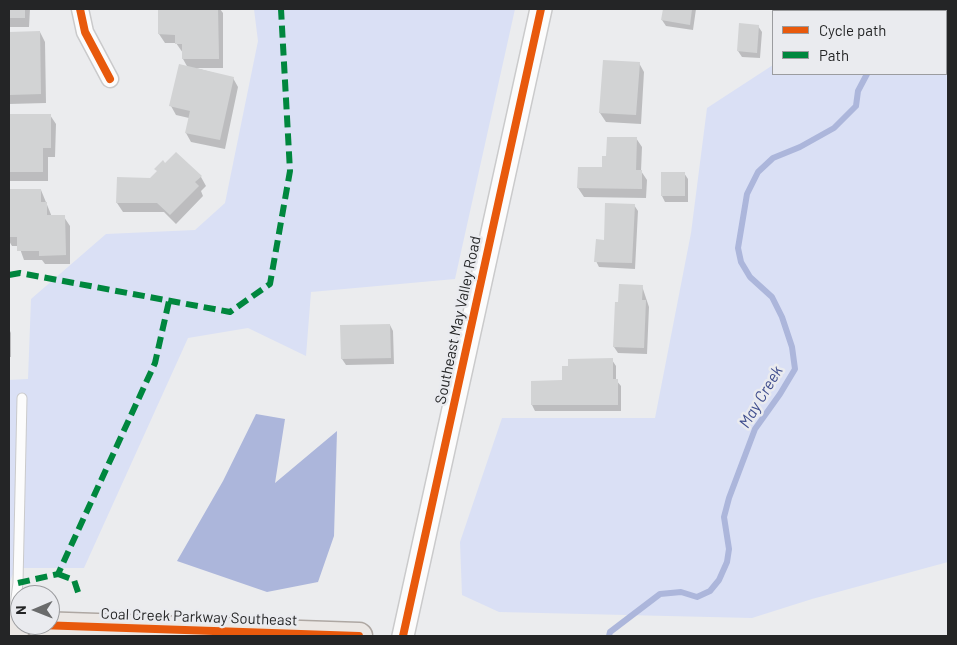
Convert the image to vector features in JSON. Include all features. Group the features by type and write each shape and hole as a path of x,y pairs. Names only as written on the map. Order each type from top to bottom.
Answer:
{"main road":[{"name":"Coal Creek Parkway Southeast","path":"60,626 359,636"}],"street":[{"path":"80,9 85,32 110,79"},
{"name":"Southeast May Valley Road","path":"403,636 541,9"}],"lane":[{"path":"18,585 22,398"}],"shaded area":[{"path":"254,9 515,9 455,279 311,292 306,356 248,328 188,338 84,568 15,568 9,584 9,380 28,379 31,299 106,234 195,230 225,203 258,41"},
{"path":"948,9 948,562 812,599 752,618 499,612 462,595 460,542 502,418 655,418 691,233 707,108 772,66 772,75 947,75 947,10 804,10"}],"water":[{"path":"256,414 285,419 275,483 337,431 334,536 318,582 267,592 177,561 223,481"}],"building":[{"path":"9,9 25,9 25,18 9,18"},
{"path":"158,9 218,9 219,59 182,59 182,44 175,44 175,35 158,34"},
{"path":"663,9 692,9 690,25 661,20"},
{"path":"739,23 759,25 757,53 737,51"},
{"path":"40,31 41,94 9,95 9,32"},
{"path":"603,60 640,62 636,115 599,113"},
{"path":"179,64 234,77 220,140 185,133 190,111 169,106"},
{"path":"9,114 51,114 51,148 43,148 43,172 9,172"},
{"path":"607,137 637,137 636,170 642,170 642,189 577,188 578,167 602,167 602,156 606,156"},
{"path":"176,152 202,176 195,182 199,186 170,215 157,203 116,203 117,177 150,178 157,171 154,169 163,160 165,163"},
{"path":"661,172 685,172 685,196 661,196"},
{"path":"9,189 41,189 41,202 47,202 47,215 65,215 66,255 39,256 39,251 17,251 17,237 9,237"},
{"path":"605,203 635,204 632,263 594,262 596,239 604,240"},
{"path":"619,284 643,285 642,300 646,300 644,348 613,347 615,302 618,302"},
{"path":"390,324 391,358 341,359 340,325"},
{"path":"613,358 613,379 618,379 618,405 531,405 531,381 562,380 562,366 568,366 568,359"}],"waterway":[{"name":"May Creek","path":"609,636 610,632 660,594 681,592 697,597 710,591 719,580 727,562 729,549 724,517 729,498 755,429 795,369 792,347 782,317 772,297 750,277 741,262 738,248 747,194 758,172 773,158 800,147 834,128 856,106 858,91 866,75"}],"marked path":[{"path":"9,275 20,273 230,312 270,284 290,171 281,9"},
{"path":"18,583 58,574 155,363 169,301"},
{"path":"58,574 74,580 80,598"}],"cycle path":[{"path":"80,9 85,32 110,79"},
{"path":"403,636 541,9"},
{"path":"60,626 359,636"}]}
